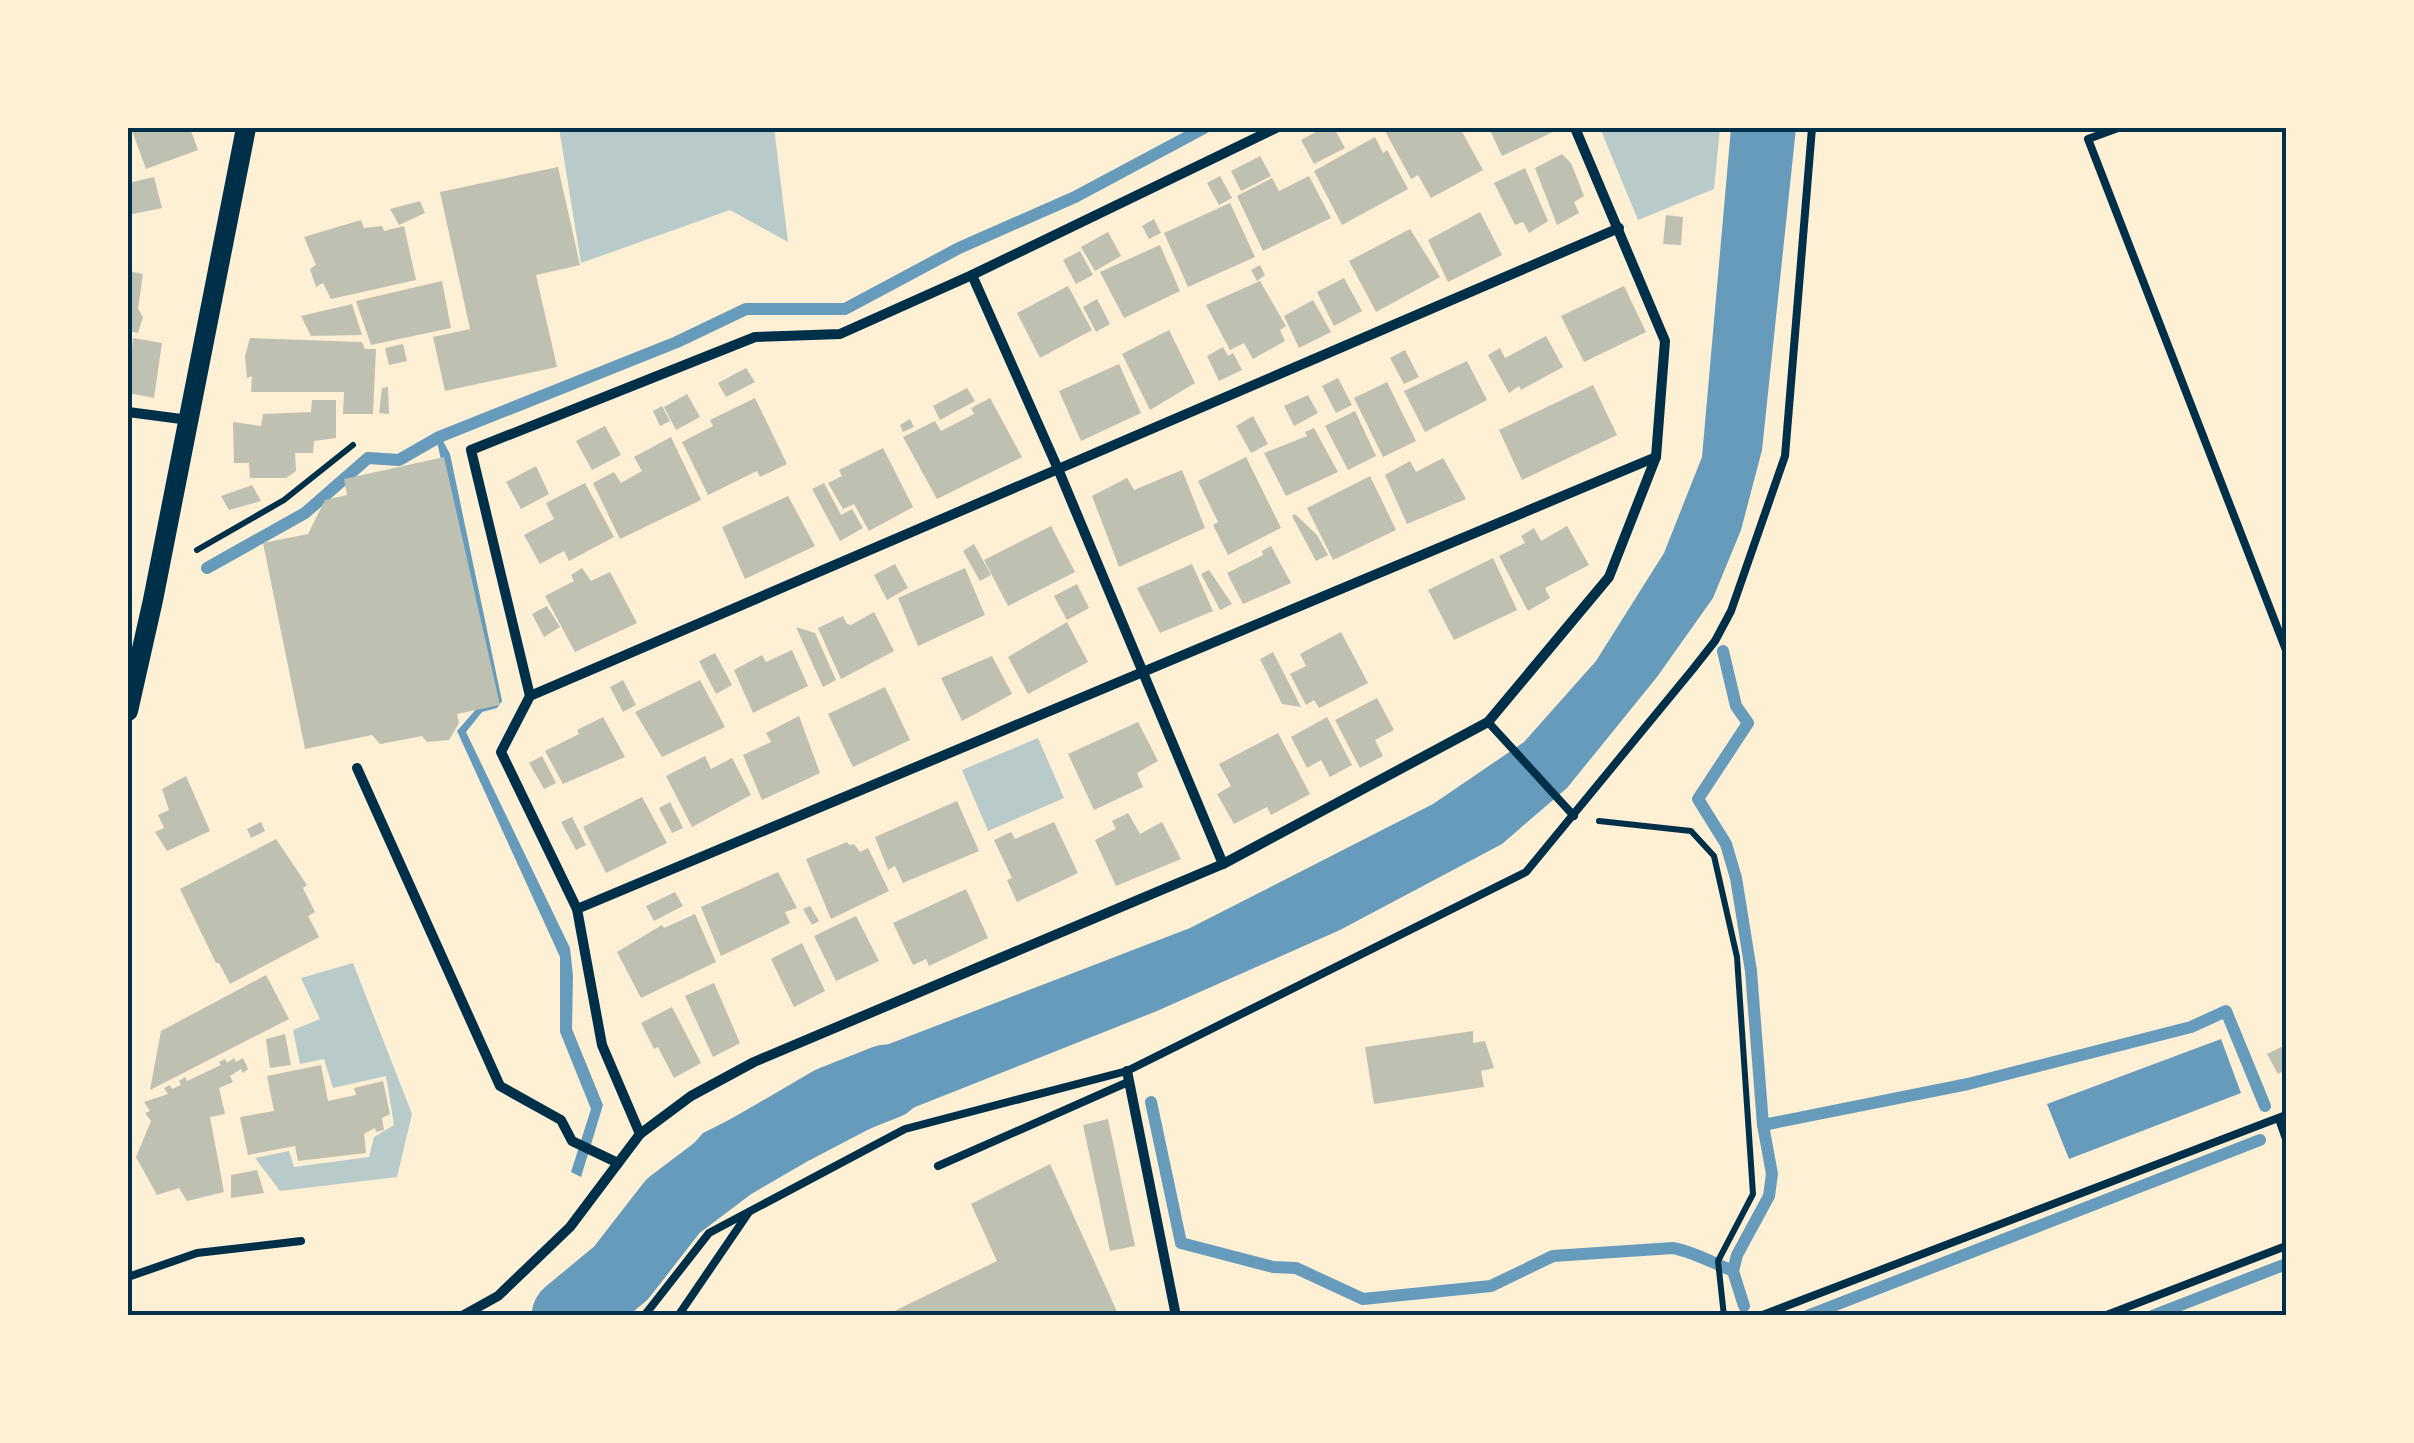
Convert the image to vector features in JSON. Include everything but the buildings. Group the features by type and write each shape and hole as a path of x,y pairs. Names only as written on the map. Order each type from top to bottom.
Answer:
{"main road":[{"path":"128,711 246,128"}],"street":[{"path":"530,696 470,450 755,337 840,334 972,275 1276,128"},
{"path":"462,1316 498,1296 570,1226 640,1134 691,1096 754,1062 1223,864 1488,722 1608,577 1656,457 1665,341 1575,128"},
{"path":"640,1134 602,1045 577,909 501,752 530,696 1619,228"},
{"path":"972,275 1058,468 1223,864"},
{"path":"128,412 189,420"},
{"path":"577,909 1656,457"},
{"path":"357,768 500,1086 560,1120 572,1141 618,1162"},
{"path":"1128,1077 1176,1316"}],"lane":[{"path":"938,1166 1128,1077 1526,872 1574,816 1714,641 1731,611 1761,530 1785,456 1812,128"},
{"path":"2118,128 2088,140 2286,650"},
{"path":"1488,722 1574,816"},
{"path":"644,1316 709,1233 905,1130 1128,1077"},
{"path":"1760,1316 2283,1117 2286,1138"},
{"path":"678,1316 752,1209"},
{"path":"128,1277 197,1253 301,1241"},
{"path":"2104,1316 2286,1246"}],"path":[{"path":"197,550 284,500 354,444"},
{"path":"1574,816 1691,831 1714,856 1736,957 1753,1194 1718,1261 1724,1316"}],"shaded area":[{"path":"559,128 774,128 788,242 730,210 581,263"},
{"path":"1600,128 1720,128 1714,189 1638,220"},
{"path":"1038,738 1064,798 988,831 962,770"},
{"path":"353,963 412,1114 397,1177 280,1191 255,1158 289,1151 294,1167 369,1157 374,1137 394,1125 386,1076 333,1088 324,1059 300,1064 293,1030 320,1019 301,978"}],"water":[{"path":"1731,128 1796,128 1762,450 1741,530 1713,598 1657,677 1567,788 1502,844 1340,930 1157,1011 900,1113 810,1160 776,1096 837,1064 1190,928 1433,804 1524,742 1596,661 1664,553 1702,457"},
{"path":"442,439 450,454 502,701 497,708 482,712 466,732 570,948 572,1029 603,1105 581,1177 571,1172 591,1109 560,1032 560,957 457,731 478,707 491,700 437,441"},
{"path":"2221,1039 2241,1093 2069,1159 2047,1104"},
{"path":"767,1101 802,1163 723,1206 681,1242 623,1315 529,1315 625,1221 703,1133"}],"waterway":[{"path":"207,568 305,513 368,458 399,460 439,437 677,342 746,309 845,309 959,248 1075,197 1204,128"},
{"path":"1723,651 1736,706 1748,723 1698,799 1726,844 1736,878 1751,971 1763,1125 1968,1084 2191,1027 2226,1011 2265,1106"},
{"path":"569,1316 621,1273 673,1206 730,1163 833,1103 886,1082"},
{"path":"1151,1102 1181,1243 1273,1267 1296,1268 1363,1299 1491,1286 1553,1256 1673,1248 1733,1271"},
{"path":"1744,1306 1733,1271 1737,1255 1769,1196 1772,1174 1763,1125"},
{"path":"1807,1316 2260,1140"},
{"path":"2152,1316 2286,1264"}]}
